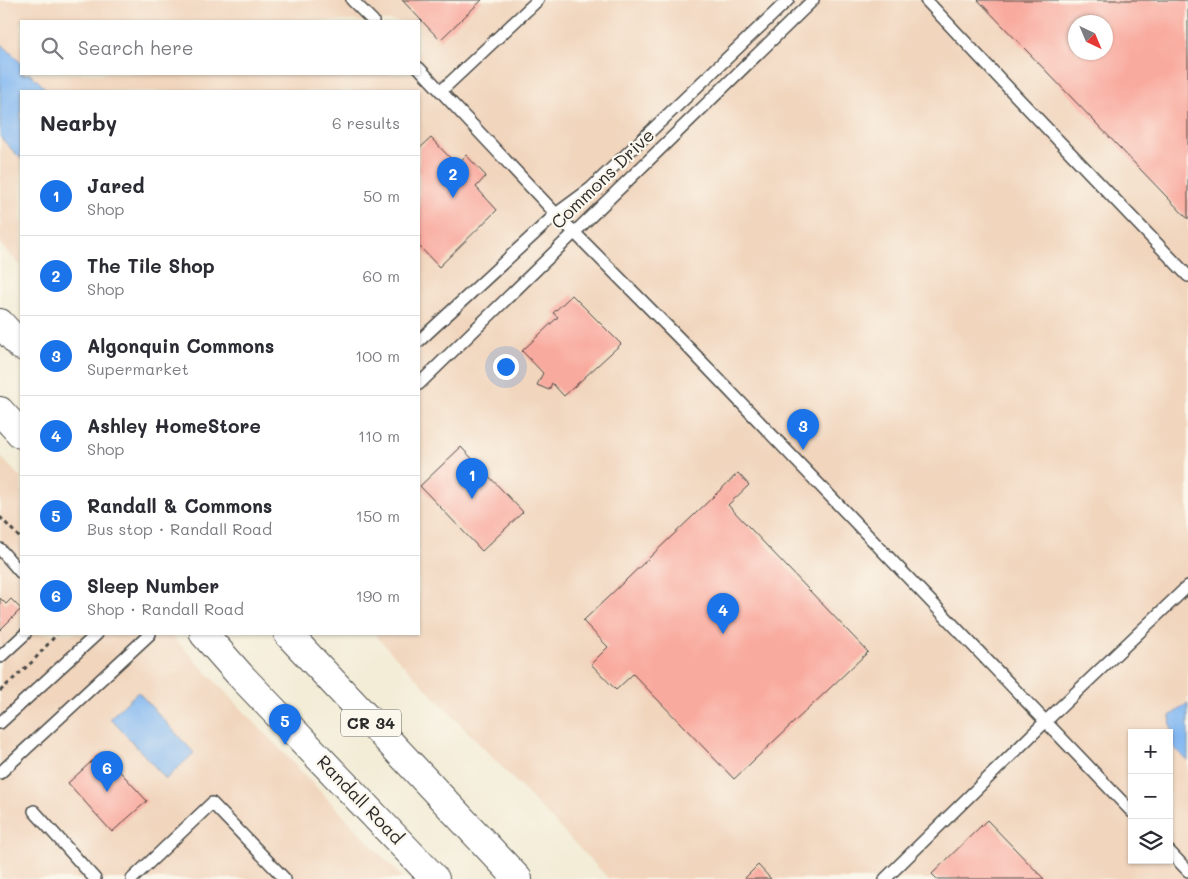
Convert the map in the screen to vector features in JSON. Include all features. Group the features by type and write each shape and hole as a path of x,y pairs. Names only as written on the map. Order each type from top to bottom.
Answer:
{"main road":[{"path":"0,323 20,345"},
{"path":"0,411 20,433"},
{"name":"Randall Road","path":"205,635 240,675 435,879"},
{"name":"CR 34","path":"289,635 518,879"}],"lane":[{"path":"352,0 372,20"},
{"path":"441,91 538,0"},
{"name":"Commons Drive","path":"420,340 556,214 590,189 788,0"},
{"name":"Commons Drive","path":"420,383 813,0"},
{"path":"926,0 1188,276"},
{"path":"420,69 573,233 683,342 1128,808"},
{"path":"0,550 20,572"},
{"path":"885,879 1045,722 1188,586"},
{"path":"0,657 24,635"},
{"path":"0,724 96,635"},
{"path":"0,773 149,635"},
{"path":"132,879 212,803 285,879"},
{"path":"34,811 95,879"},
{"path":"1173,855 1188,871"}],"path":[{"path":"0,517 20,538"},
{"path":"0,691 32,662 56,635"}],"shaded area":[{"path":"0,0 1188,0 1188,879 609,879 375,635 420,635 420,90 20,90 20,265 0,244"},
{"path":"0,456 20,477 20,635 171,635 404,879 0,879"}],"water":[{"path":"0,44 20,62 20,75 32,75 47,90 20,90 20,158 0,137"},
{"path":"138,692 194,753 166,779 110,718"},
{"path":"1188,703 1188,761 1173,747 1173,729 1171,729 1170,716"}],"building":[{"path":"402,0 482,0 440,40"},
{"path":"978,0 1188,0 1188,219"},
{"path":"431,138 457,165 466,155 486,176 476,187 497,210 439,267 420,247 420,148"},
{"path":"572,295 621,344 564,396 552,383 549,390 537,385 543,373 522,351 558,317 553,313"},
{"path":"461,447 523,512 482,551 420,486"},
{"path":"738,473 749,485 728,505 868,652 734,779 633,674 616,690 591,664 608,647 583,621"},
{"path":"0,598 6,604 11,599 20,610 0,630"},
{"path":"102,752 147,801 112,832 68,783"},
{"path":"987,820 1044,879 937,879 932,874"},
{"path":"758,865 771,879 744,879"}],"place":[{"name":"The Tile Shop","path":"453,198"},
{"name":"Algonquin Commons","path":"803,450"},
{"name":"Jared","path":"472,499"},
{"name":"Ashley HomeStore","path":"723,634"},
{"name":"Randall & Commons","path":"285,745"},
{"name":"Sleep Number","path":"107,792"}]}
